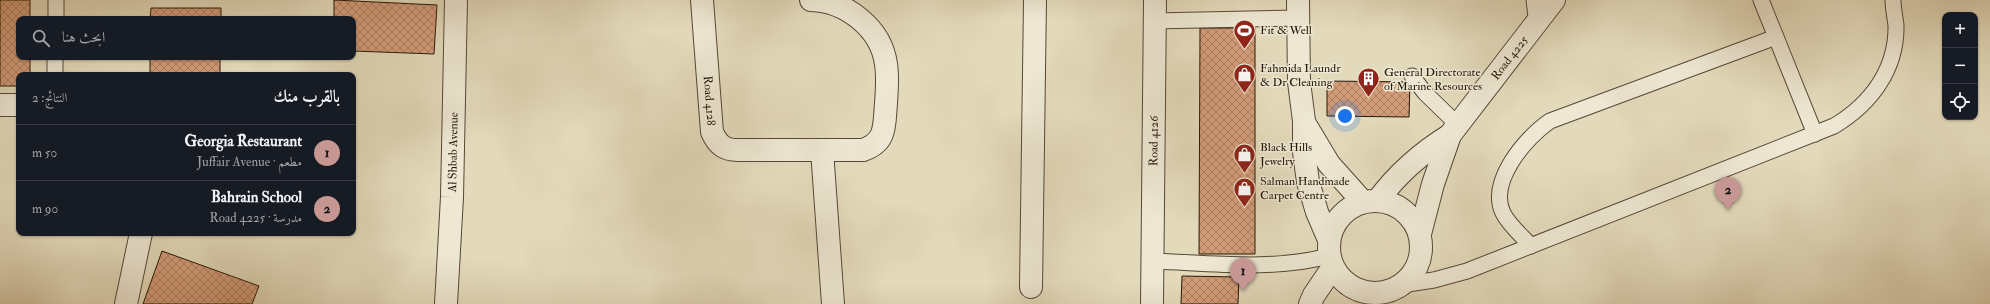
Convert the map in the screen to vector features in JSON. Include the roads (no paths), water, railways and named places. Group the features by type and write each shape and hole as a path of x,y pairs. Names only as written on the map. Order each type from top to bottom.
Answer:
{"street":[{"name":"Al Shbab Avenue","path":"446,304 452,197 456,0"},
{"name":"Road 4128","path":"702,0 712,132 722,147 729,150 862,150 872,147 883,133 884,124 887,84 886,63 880,44 868,27 853,13 835,4 811,0"},
{"path":"1031,287 1035,0"},
{"name":"Road 4126","path":"1152,304 1153,21 1155,0"},
{"name":"Road 4225","path":"1370,201 1410,163 1454,130 1554,0"},
{"path":"1298,9 1299,82 1304,121 1304,152 1308,182 1330,254 1340,278 1350,286 1362,292 1369,299 1402,285 1412,275 1418,262 1421,248 1420,234 1414,221 1404,210 1392,203 1370,201 1353,205 1337,220 1330,254 1310,304"},
{"path":"0,105 16,104"},
{"path":"1304,121 1329,164 1370,201"},
{"name":"Road 4225","path":"1420,234 1433,184 1454,130"},
{"path":"822,150 833,304"},
{"path":"126,304 140,236"}],"lane":[{"path":"56,0 56,16"},
{"path":"1534,0 1537,24"},
{"path":"1761,0 1815,134"},
{"path":"1402,285 1434,280 1467,271 1834,126 1851,116 1866,103 1878,88 1888,68 1894,47 1896,25 1892,0"},
{"path":"1153,21 1298,9"},
{"path":"1531,246 1504,215 1499,196 1500,186 1521,148 1540,127 1550,121 1776,37"},
{"path":"55,60 55,72"},
{"path":"1412,76 1454,130"},
{"path":"1153,261 1271,266 1304,263 1330,254"}],"place":[{"name":"Fit & Well","path":"1245,50"},
{"name":"Fahmida Laundr & Dr Cleaning","path":"1245,94"},
{"name":"General Directorate of Marine Resources","path":"1368,98"},
{"name":"Black Hills Jewelry","path":"1244,174"},
{"name":"Salman Handmade Carpet Centre","path":"1244,208"},
{"name":"Bahrain School","path":"1728,210"},
{"name":"Georgia Restaurant","path":"1243,291"}]}
